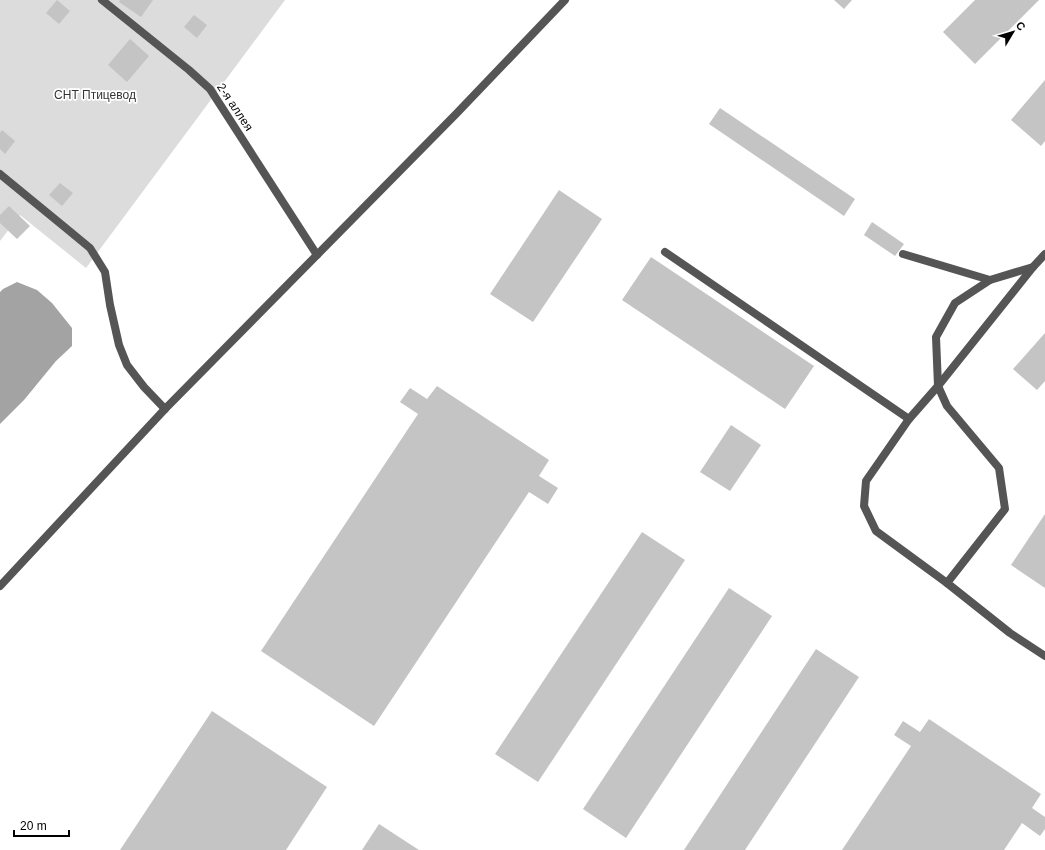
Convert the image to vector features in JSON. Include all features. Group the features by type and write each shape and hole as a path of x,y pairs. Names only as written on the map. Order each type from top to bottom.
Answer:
{"street":[{"name":"2-я аллея","path":"102,0 189,70 210,89 317,255"},
{"path":"0,586 165,409 456,114 565,0"},
{"path":"0,174 90,248 105,272 110,305 119,345 127,365 144,387 165,409"},
{"path":"665,252 909,419"},
{"path":"903,254 990,280"},
{"path":"1045,254 938,386 909,419 866,481 864,506 876,531 1010,633 1045,656"},
{"path":"946,583 1005,509 999,468 947,406 938,386 936,337 955,303 990,280 1033,268"}],"green space":[{"name":"СНТ Птицевод","path":"0,0 285,0 86,268 20,215 0,241"}],"shaded area":[{"path":"17,282 37,290 52,303 72,328 72,346 56,361 24,400 0,424 0,292"}],"building":[{"path":"57,0 70,11 59,24 46,13"},
{"path":"120,0 153,0 141,17 119,2"},
{"path":"834,0 852,0 844,9"},
{"path":"975,0 1039,0 975,64 943,32"},
{"path":"194,15 207,25 197,38 184,27"},
{"path":"130,39 149,56 127,82 108,65"},
{"path":"1045,80 1045,141 1041,146 1011,120"},
{"path":"720,108 855,199 844,216 709,124"},
{"path":"2,130 15,141 5,154 0,149 0,133"},
{"path":"60,183 73,193 62,206 49,195"},
{"path":"559,190 602,219 533,322 490,294"},
{"path":"9,206 30,226 17,239 0,223 0,215"},
{"path":"872,222 904,244 895,256 864,235"},
{"path":"651,257 814,366 785,409 622,300"},
{"path":"1045,333 1045,381 1037,390 1013,369"},
{"path":"437,386 549,460 539,476 558,488 548,504 529,492 374,726 261,651 418,414 400,402 410,388 427,399"},
{"path":"731,425 761,445 730,491 700,472"},
{"path":"1045,514 1045,588 1011,565"},
{"path":"642,532 685,560 538,782 495,754"},
{"path":"729,588 772,616 626,838 583,809"},
{"path":"816,649 859,677 745,850 684,850"},
{"path":"212,711 327,787 286,850 120,850"},
{"path":"929,719 1041,794 1032,808 1045,817 1045,829 1040,836 1022,823 1004,850 842,850 911,746 894,735 903,721 920,732"},
{"path":"379,824 419,850 362,850"}]}
